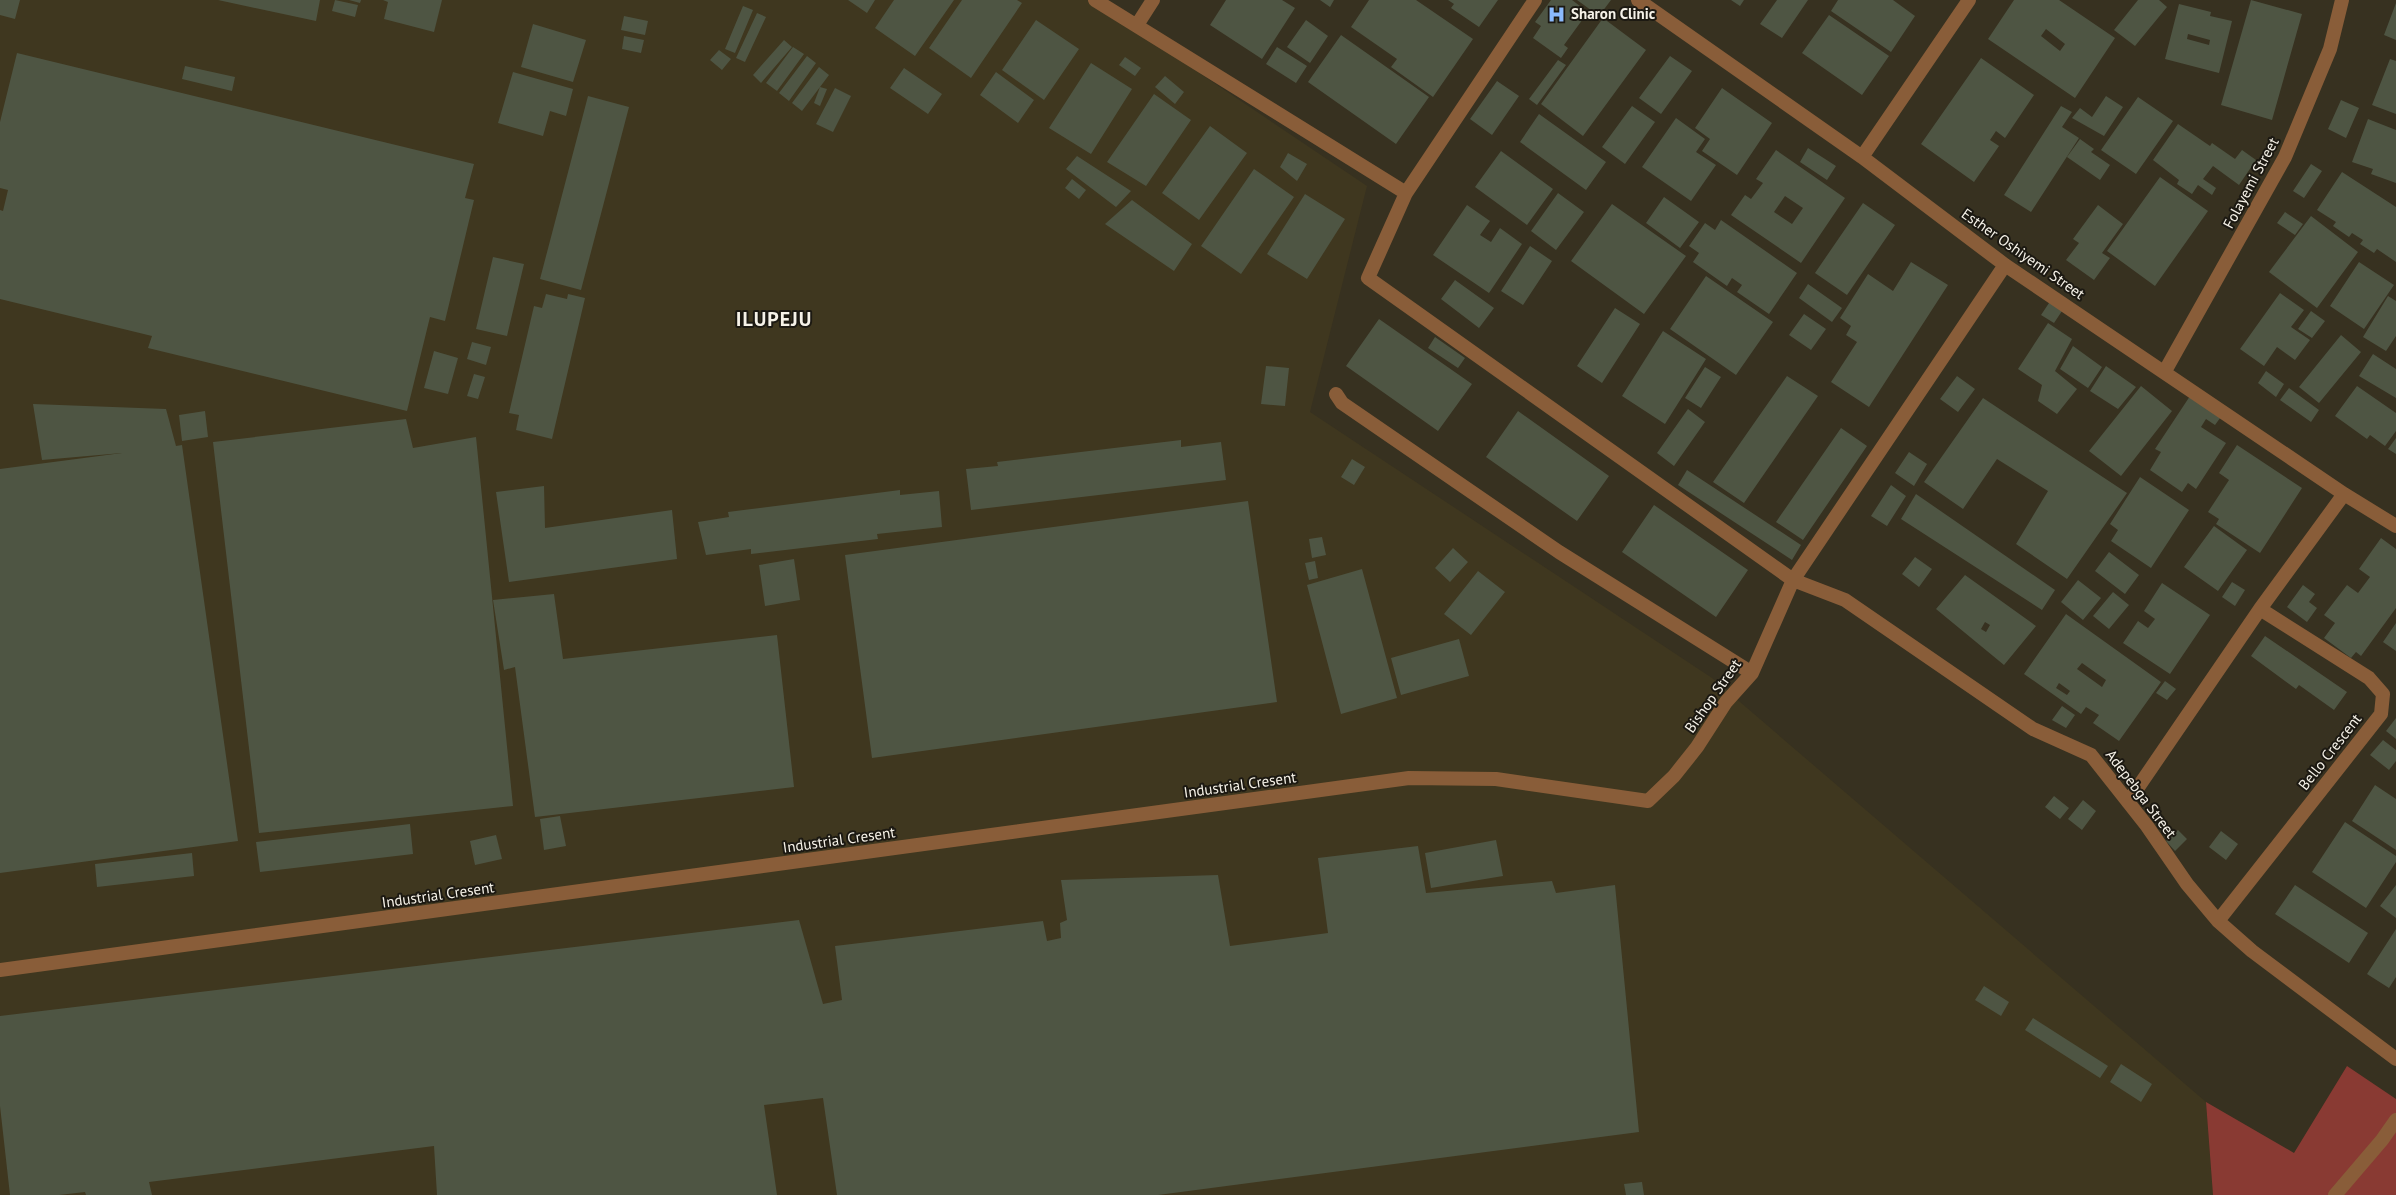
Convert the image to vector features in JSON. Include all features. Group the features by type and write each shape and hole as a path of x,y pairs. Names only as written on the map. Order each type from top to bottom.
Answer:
{"street":[{"path":"1095,0 1406,193 1535,0"},
{"path":"1137,25 1153,0"},
{"name":"Esther Oshiyemi Street","path":"1638,0 1862,157 2006,264 2166,371 2344,494 2396,526"},
{"path":"1862,157 1969,0"},
{"name":"Folayemi Street","path":"2166,371 2285,157 2330,49 2342,0"},
{"name":"Adepebga Street","path":"1406,193 1368,278 1793,580 1845,600 2033,730 2091,755 2128,802 2187,884 2218,921 2252,951 2396,1059"},
{"path":"1793,580 2006,264"},
{"path":"1336,394 1342,403 1559,552 1752,673"},
{"path":"2128,802 2260,609 2344,494"},
{"name":"Bishop Street","path":"1674,776 1697,747 1726,702 1752,673 1793,580"},
{"name":"Bello Crescent","path":"2218,921 2380,714 2383,694 2369,678 2260,609"},
{"name":"Industrial Cresent","path":"0,970 1409,778 1496,780 1648,801 1674,776"},
{"path":"2335,1195 2382,1140 2396,1120"}],"shaded area":[{"path":"0,0 1091,0 1367,186 1310,412 1712,678 2206,1102 2213,1195 0,1195"},
{"path":"2347,1066 2396,1099 2396,1195 2213,1195 2206,1102 2294,1153"}],"building":[{"path":"0,0 20,0 15,19 0,15"},
{"path":"218,0 320,0 316,21"},
{"path":"335,0 358,5 355,17 332,11"},
{"path":"349,0 361,0 360,3"},
{"path":"383,0 442,0 434,32 384,19 388,2"},
{"path":"848,0 875,0 867,13"},
{"path":"894,0 954,0 915,56 875,28"},
{"path":"962,0 1017,0 1022,3 971,78 929,48"},
{"path":"1226,0 1282,0 1295,8 1262,59 1210,25"},
{"path":"1320,0 1334,0 1330,7"},
{"path":"1369,0 1416,0 1473,39 1433,97 1391,67 1397,59 1351,27"},
{"path":"1448,0 1498,0 1479,27 1451,8 1454,4"},
{"path":"1551,0 1572,0 1588,12 1564,45 1568,48 1561,58 1533,38 1541,26 1535,22"},
{"path":"1577,0 1611,0 1599,16"},
{"path":"1731,0 1744,0 1740,6"},
{"path":"1777,0 1808,0 1782,38 1760,24"},
{"path":"1838,0 1893,0 1915,16 1891,52 1831,11"},
{"path":"2014,0 2059,0 2115,38 2075,98 1988,39","holes":["2046,29 2065,44 2060,51 2041,36"]},
{"path":"2138,0 2159,0 2167,7 2135,46 2114,30"},
{"path":"2251,0 2302,14 2272,120 2221,105"},
{"path":"2396,3 2396,40 2384,35"},
{"path":"2179,4 2211,12 2210,16 2232,21 2219,73 2165,59","holes":["2188,34 2210,40 2209,45 2187,39"]},
{"path":"743,6 753,10 735,53 725,49"},
{"path":"757,13 766,17 745,62 736,58"},
{"path":"1829,15 1889,56 1862,95 1802,53"},
{"path":"624,16 648,21 645,35 621,30"},
{"path":"1603,18 1646,50 1583,136 1541,104"},
{"path":"1036,20 1079,49 1044,100 1002,70"},
{"path":"1306,20 1328,36 1310,63 1287,47"},
{"path":"533,24 586,40 573,82 521,67"},
{"path":"1341,35 1429,97 1396,144 1308,82"},
{"path":"624,36 644,40 641,53 622,49"},
{"path":"784,40 792,47 761,83 753,75"},
{"path":"793,47 804,54 777,91 766,83"},
{"path":"1277,47 1307,66 1296,83 1266,64"},
{"path":"719,50 731,59 722,70 710,60"},
{"path":"17,53 474,164 465,198 474,200 445,321 430,317 407,411 148,348 152,336 0,299 0,210 3,211 8,190 0,188 0,122"},
{"path":"807,56 816,63 789,101 779,93"},
{"path":"1670,56 1692,71 1661,114 1639,98"},
{"path":"1125,57 1141,68 1135,76 1119,65"},
{"path":"1981,58 2034,95 2005,138 1996,131 1990,140 1999,146 1974,182 1921,144"},
{"path":"2390,59 2396,61 2396,114 2372,105"},
{"path":"1558,60 1566,65 1537,105 1529,99"},
{"path":"1091,63 1132,89 1091,154 1049,128"},
{"path":"185,66 235,77 232,91 182,79"},
{"path":"819,67 829,75 802,111 792,103"},
{"path":"904,68 942,94 928,114 890,88"},
{"path":"513,72 573,89 566,116 550,111 543,136 498,123"},
{"path":"996,72 1034,100 1018,123 980,95"},
{"path":"1165,76 1184,92 1175,104 1155,87"},
{"path":"1497,81 1519,96 1492,135 1470,119"},
{"path":"820,87 827,89 820,106 814,103"},
{"path":"835,88 851,96 833,132 816,124"},
{"path":"1722,88 1772,123 1737,175 1702,151 1710,139 1695,128"},
{"path":"1154,94 1191,120 1146,186 1107,162"},
{"path":"588,96 629,107 581,290 540,279"},
{"path":"2106,96 2123,107 2104,136 2072,118 2080,108 2092,117"},
{"path":"2138,97 2173,121 2136,174 2101,150"},
{"path":"2341,100 2359,108 2346,138 2328,129"},
{"path":"1632,106 1655,122 1625,164 1602,147"},
{"path":"2061,106 2072,112 2062,127 2079,138 2031,212 2004,195"},
{"path":"1539,114 1606,162 1586,190 1520,142"},
{"path":"1676,118 1705,139 1696,152 1716,165 1691,201 1642,167"},
{"path":"2368,119 2396,130 2396,183 2371,174 2373,169 2352,162"},
{"path":"2178,124 2210,146 2212,143 2235,159 2242,150 2256,160 2239,185 2213,166 2203,179 2216,188 2212,195 2198,185 2192,194 2177,184 2179,180 2153,160"},
{"path":"1210,126 1247,153 1199,220 1162,193"},
{"path":"2080,139 2094,149 2091,152 2110,165 2100,180 2067,157"},
{"path":"1808,148 1836,166 1827,180 1800,162"},
{"path":"1776,150 1845,198 1801,263 1731,215 1745,195 1751,199 1763,183 1756,179","holes":["1785,196 1803,208 1792,224 1774,212"]},
{"path":"1501,151 1553,189 1527,225 1475,187"},
{"path":"1288,153 1307,164 1297,181 1280,167"},
{"path":"1077,156 1131,191 1116,207 1066,169"},
{"path":"2311,164 2322,171 2304,198 2293,191"},
{"path":"1254,169 1294,197 1241,274 1201,246"},
{"path":"2342,172 2396,207 2396,262 2377,249 2374,253 2360,244 2363,240 2352,233 2349,237 2333,226 2336,222 2317,210"},
{"path":"2160,177 2208,211 2155,286 2107,251"},
{"path":"1072,179 1086,190 1079,199 1065,188"},
{"path":"1558,193 1584,212 1556,250 1531,231"},
{"path":"1305,194 1345,219 1307,279 1267,254"},
{"path":"1664,197 1699,222 1680,248 1646,223"},
{"path":"1132,200 1192,244 1174,271 1105,224"},
{"path":"1863,203 1895,225 1847,295 1815,273"},
{"path":"1612,204 1686,256 1644,314 1571,261"},
{"path":"1467,205 1490,221 1480,235 1491,242 1500,228 1522,244 1489,293 1433,255"},
{"path":"2098,205 2123,224 2102,253 2110,258 2094,280 2066,260 2079,243 2073,239"},
{"path":"2285,212 2303,224 2295,235 2277,223"},
{"path":"2311,216 2358,252 2317,308 2269,272"},
{"path":"1721,220 1797,273 1769,314 1737,292 1742,285 1732,278 1727,286 1693,262 1699,253 1689,246 1705,223 1715,230"},
{"path":"1530,246 1552,261 1523,305 1501,291"},
{"path":"493,257 524,264 507,336 476,329"},
{"path":"1911,262 1948,285 1869,407 1831,382 1857,342 1846,335 1851,326 1840,318 1868,274 1893,291"},
{"path":"2359,262 2394,285 2364,329 2330,306"},
{"path":"1706,276 1773,322 1736,375 1670,329"},
{"path":"1455,280 1494,308 1479,328 1441,299"},
{"path":"1808,284 1842,308 1832,322 1799,298"},
{"path":"2280,293 2304,310 2291,327 2310,340 2295,360 2277,347 2264,366 2240,349"},
{"path":"546,294 567,299 568,294 585,298 552,439 516,430 519,415 509,413 534,306 542,308"},
{"path":"2388,296 2396,301 2396,336 2386,351 2363,337"},
{"path":"2051,300 2064,308 2054,323 2041,315"},
{"path":"1615,308 1640,324 1602,383 1577,366"},
{"path":"2311,311 2325,321 2312,338 2298,329"},
{"path":"1804,314 1826,329 1811,350 1789,335"},
{"path":"1379,319 1472,384 1438,431 1346,366"},
{"path":"2048,323 2072,339 2055,371 2077,389 2057,414 2038,401 2042,385 2018,369"},
{"path":"1663,331 1706,359 1665,424 1622,396"},
{"path":"2341,335 2361,352 2319,403 2299,387"},
{"path":"1435,337 1465,358 1458,368 1428,348"},
{"path":"472,342 491,347 486,365 467,359"},
{"path":"2073,346 2102,367 2088,388 2060,369"},
{"path":"434,351 458,358 448,394 424,388"},
{"path":"2373,354 2396,369 2396,398 2359,376"},
{"path":"1266,366 1289,368 1285,406 1261,404"},
{"path":"2106,366 2136,387 2118,409 2090,391"},
{"path":"1705,367 1721,377 1701,408 1685,398"},
{"path":"2266,371 2284,384 2276,397 2258,383"},
{"path":"474,374 485,377 478,399 467,396"},
{"path":"1787,376 1818,396 1744,503 1713,482"},
{"path":"1957,376 1975,389 1958,412 1940,399"},
{"path":"2141,386 2172,411 2121,476 2089,451"},
{"path":"2357,386 2396,413 2396,431 2385,446 2370,435 2367,439 2335,416"},
{"path":"2289,388 2319,410 2311,422 2280,400"},
{"path":"2192,393 2223,414 2215,425 2206,419 2201,427 2226,443 2196,489 2188,483 2182,492 2150,470 2161,452 2155,449"},
{"path":"1983,398 2127,493 2067,579 2016,544 2048,491 1997,459 1963,509 1924,482"},
{"path":"33,404 166,409 176,446 182,445 238,841 0,873 0,469 122,453 42,460"},
{"path":"1688,409 1705,422 1674,466 1657,453"},
{"path":"205,411 208,437 182,441 179,415"},
{"path":"1518,411 1609,476 1577,521 1486,457"},
{"path":"406,419 413,448 476,437 513,806 259,833 213,442"},
{"path":"1841,428 1867,446 1803,540 1776,522"},
{"path":"2396,438 2396,454 2388,449"},
{"path":"1181,440 1181,447 1221,442 1226,480 971,510 966,469 998,466 997,462"},
{"path":"2237,445 2302,488 2260,553 2216,524 2219,519 2208,512 2229,480 2219,473"},
{"path":"1909,452 1927,464 1914,486 1895,473"},
{"path":"1352,459 1365,467 1354,485 1341,477"},
{"path":"1687,470 1801,545 1792,560 1678,485"},
{"path":"2140,477 2189,510 2151,568 2111,541 2118,530 2110,524"},
{"path":"1891,485 1906,496 1887,526 1871,516"},
{"path":"544,486 545,528 672,510 677,559 509,582 496,492"},
{"path":"900,490 900,495 939,491 942,527 877,534 878,539 751,554 751,549 706,555 698,522 729,517 728,512"},
{"path":"1916,494 2055,590 2042,610 1901,519"},
{"path":"1248,501 1277,702 872,758 845,555"},
{"path":"1654,505 1748,570 1716,617 1622,552"},
{"path":"2214,526 2247,550 2218,591 2184,567"},
{"path":"1322,537 1326,555 1312,558 1309,539"},
{"path":"2381,538 2396,549 2396,608 2361,656 2356,652 2351,658 2324,638 2335,623 2324,615 2347,585 2358,593 2370,577 2359,569"},
{"path":"1453,548 1468,562 1450,582 1435,568"},
{"path":"2109,552 2139,575 2125,594 2095,571"},
{"path":"1915,557 1932,569 1919,587 1902,574"},
{"path":"794,559 800,600 765,606 759,565"},
{"path":"1315,561 1318,578 1309,580 1305,563"},
{"path":"1362,569 1397,698 1341,714 1307,585"},
{"path":"1478,571 1505,592 1471,635 1444,614"},
{"path":"1965,575 2036,626 2004,665 1936,609","holes":["1985,622 1990,625 1986,632 1981,629"]},
{"path":"2078,580 2101,598 2083,620 2061,602"},
{"path":"2232,582 2245,590 2235,606 2222,597"},
{"path":"2162,583 2210,615 2170,674 2123,643 2138,621 2148,628 2155,619 2144,611"},
{"path":"2303,585 2315,594 2309,602 2317,608 2307,622 2287,607"},
{"path":"2113,592 2129,605 2109,629 2093,616"},
{"path":"554,594 563,659 777,635 794,787 535,817 515,667 504,670 493,600"},
{"path":"2066,614 2161,682 2119,741 2093,723 2099,715 2086,707 2081,714 2024,674","holes":["2082,663 2106,680 2102,687 2077,669","2059,683 2070,691 2067,695 2056,688"]},
{"path":"2396,623 2396,651 2383,642"},
{"path":"2265,636 2347,692 2334,710 2299,685 2296,689 2251,656"},
{"path":"1459,639 1469,676 1401,695 1391,658"},
{"path":"2165,681 2176,689 2167,700 2156,693"},
{"path":"2062,706 2075,715 2066,728 2052,720"},
{"path":"2396,718 2396,739 2386,731"},
{"path":"2383,740 2396,750 2396,761 2389,770 2370,755"},
{"path":"2375,785 2396,799 2396,850 2352,821"},
{"path":"2054,796 2069,808 2060,819 2045,807"},
{"path":"2083,800 2096,811 2082,830 2068,819"},
{"path":"560,816 566,846 544,850 540,819"},
{"path":"2345,822 2396,856 2396,862 2366,908 2312,872"},
{"path":"410,824 413,854 260,872 256,842"},
{"path":"2178,830 2187,839 2175,851 2166,841"},
{"path":"2221,831 2238,844 2226,860 2209,847"},
{"path":"496,835 502,859 475,865 470,841"},
{"path":"1496,840 1503,876 1431,888 1425,853"},
{"path":"1418,846 1426,893 1552,881 1556,893 1615,885 1639,1132 1158,1195 837,1195 823,1098 764,1105 777,1195 437,1195 434,1146 149,1182 152,1195 86,1195 85,1192 59,1195 10,1195 0,1106 0,1016 799,920 823,1004 842,1000 835,946 1043,921 1047,941 1061,938 1060,923 1067,920 1061,880 1218,875 1230,946 1328,933 1318,858"},
{"path":"192,853 194,876 97,887 95,864"},
{"path":"2295,885 2368,933 2349,963 2275,914"},
{"path":"2396,885 2396,918 2380,906"},
{"path":"2396,929 2396,977 2389,988 2367,974"},
{"path":"1984,986 2009,1002 2001,1016 1975,1000"},
{"path":"2033,1018 2108,1066 2100,1078 2025,1030"},
{"path":"2121,1064 2152,1084 2141,1102 2110,1082"},
{"path":"1642,1182 1644,1195 1626,1195 1624,1184"}],"place":[{"name":"Sharon Clinic","path":"1557,14"}],"district":[{"name":"ILUPEJU","path":"774,319"}]}
